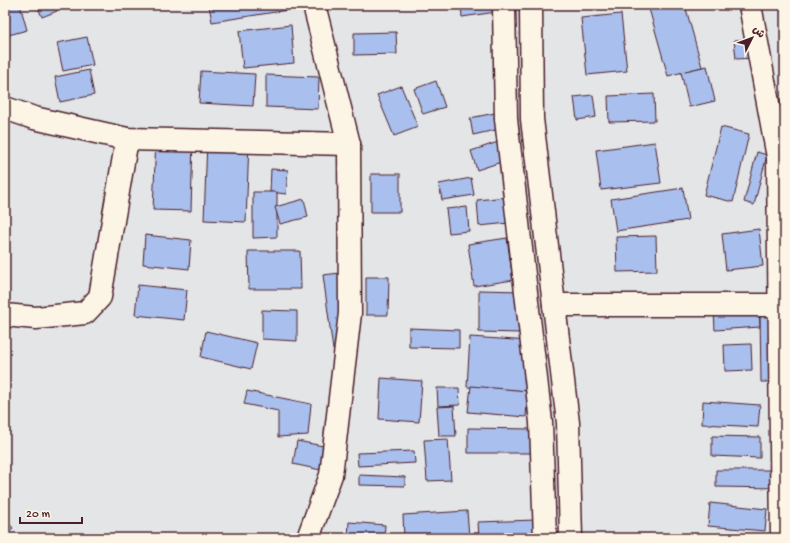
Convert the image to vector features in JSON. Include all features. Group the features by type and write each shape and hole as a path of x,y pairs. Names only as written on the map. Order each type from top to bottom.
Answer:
{"street":[{"path":"308,538 331,475 350,313 349,144 314,5"},
{"path":"504,5 506,119 541,422 545,538"},
{"path":"531,5 532,119 568,423 571,538"},
{"path":"750,5 778,157 783,528"},
{"path":"5,108 34,118 127,138 349,144"},
{"path":"5,316 36,318 85,313 100,296 127,138"},
{"path":"554,305 780,305"}],"building":[{"path":"5,5 20,5 27,30 5,36"},
{"path":"37,5 55,5 57,11 42,17"},
{"path":"209,5 287,5 288,10 212,22"},
{"path":"461,5 517,5 517,9 462,17"},
{"path":"648,5 685,5 702,67 668,76"},
{"path":"621,14 627,71 587,75 581,18"},
{"path":"291,25 294,63 243,68 239,31"},
{"path":"396,32 397,54 354,55 354,33"},
{"path":"87,37 93,65 63,71 57,43"},
{"path":"752,39 753,58 736,59 734,40"},
{"path":"707,66 715,101 689,107 681,72"},
{"path":"89,70 94,95 60,102 55,77"},
{"path":"201,71 255,74 253,106 199,103"},
{"path":"266,75 319,77 318,109 266,107"},
{"path":"436,81 445,107 423,114 414,89"},
{"path":"401,86 418,127 394,136 377,95"},
{"path":"654,94 655,121 609,122 608,96"},
{"path":"593,95 596,117 577,120 574,97"},
{"path":"510,110 513,126 473,135 470,118"},
{"path":"721,127 749,134 733,202 704,195"},
{"path":"156,138 193,140 191,211 153,210"},
{"path":"507,139 513,158 477,170 471,151"},
{"path":"207,141 249,143 246,222 204,220"},
{"path":"655,142 661,183 601,190 596,150"},
{"path":"757,152 767,155 754,205 744,202"},
{"path":"271,169 288,170 286,194 270,192"},
{"path":"371,174 400,174 400,212 371,212"},
{"path":"471,178 474,195 442,200 439,184"},
{"path":"683,188 688,220 616,231 611,199"},
{"path":"253,192 277,192 277,237 253,238"},
{"path":"516,196 519,222 479,226 477,200"},
{"path":"304,199 308,217 280,224 275,207"},
{"path":"467,207 469,231 449,233 446,209"},
{"path":"759,229 763,266 726,270 722,234"},
{"path":"145,235 191,240 189,269 143,264"},
{"path":"656,236 657,271 617,272 616,237"},
{"path":"507,238 513,280 474,286 468,244"},
{"path":"248,251 300,251 301,289 249,289"},
{"path":"340,273 350,347 333,350 323,275"},
{"path":"366,277 389,277 388,315 366,315"},
{"path":"138,285 187,290 184,320 135,315"},
{"path":"479,290 521,291 520,333 479,332"},
{"path":"759,307 760,327 715,330 714,310"},
{"path":"262,310 297,311 297,341 262,339"},
{"path":"760,312 781,312 782,382 761,382"},
{"path":"409,328 459,330 459,348 409,347"},
{"path":"206,331 257,343 251,369 201,357"},
{"path":"470,337 529,341 526,391 467,387"},
{"path":"751,344 752,370 725,371 724,345"},
{"path":"381,378 422,381 419,422 379,419"},
{"path":"471,386 528,391 526,417 468,412"},
{"path":"437,388 459,388 460,405 438,406"},
{"path":"247,391 311,404 308,435 278,437 278,411 244,404"},
{"path":"703,401 760,405 758,427 702,424"},
{"path":"454,406 456,436 439,436 437,407"},
{"path":"468,428 531,429 531,453 468,453"},
{"path":"712,436 760,437 760,458 712,456"},
{"path":"448,439 451,480 427,481 424,440"},
{"path":"297,441 334,448 330,472 293,464"},
{"path":"414,451 415,463 358,466 357,453"},
{"path":"716,470 779,470 779,488 716,487"},
{"path":"359,475 405,477 405,486 359,485"},
{"path":"710,503 767,509 765,531 708,526"},
{"path":"467,511 469,537 404,538 403,515"},
{"path":"5,519 13,528 5,536"},
{"path":"536,520 537,538 479,538 478,522"},
{"path":"349,522 385,525 384,538 348,538"},
{"path":"714,536 753,538 714,538"}]}
